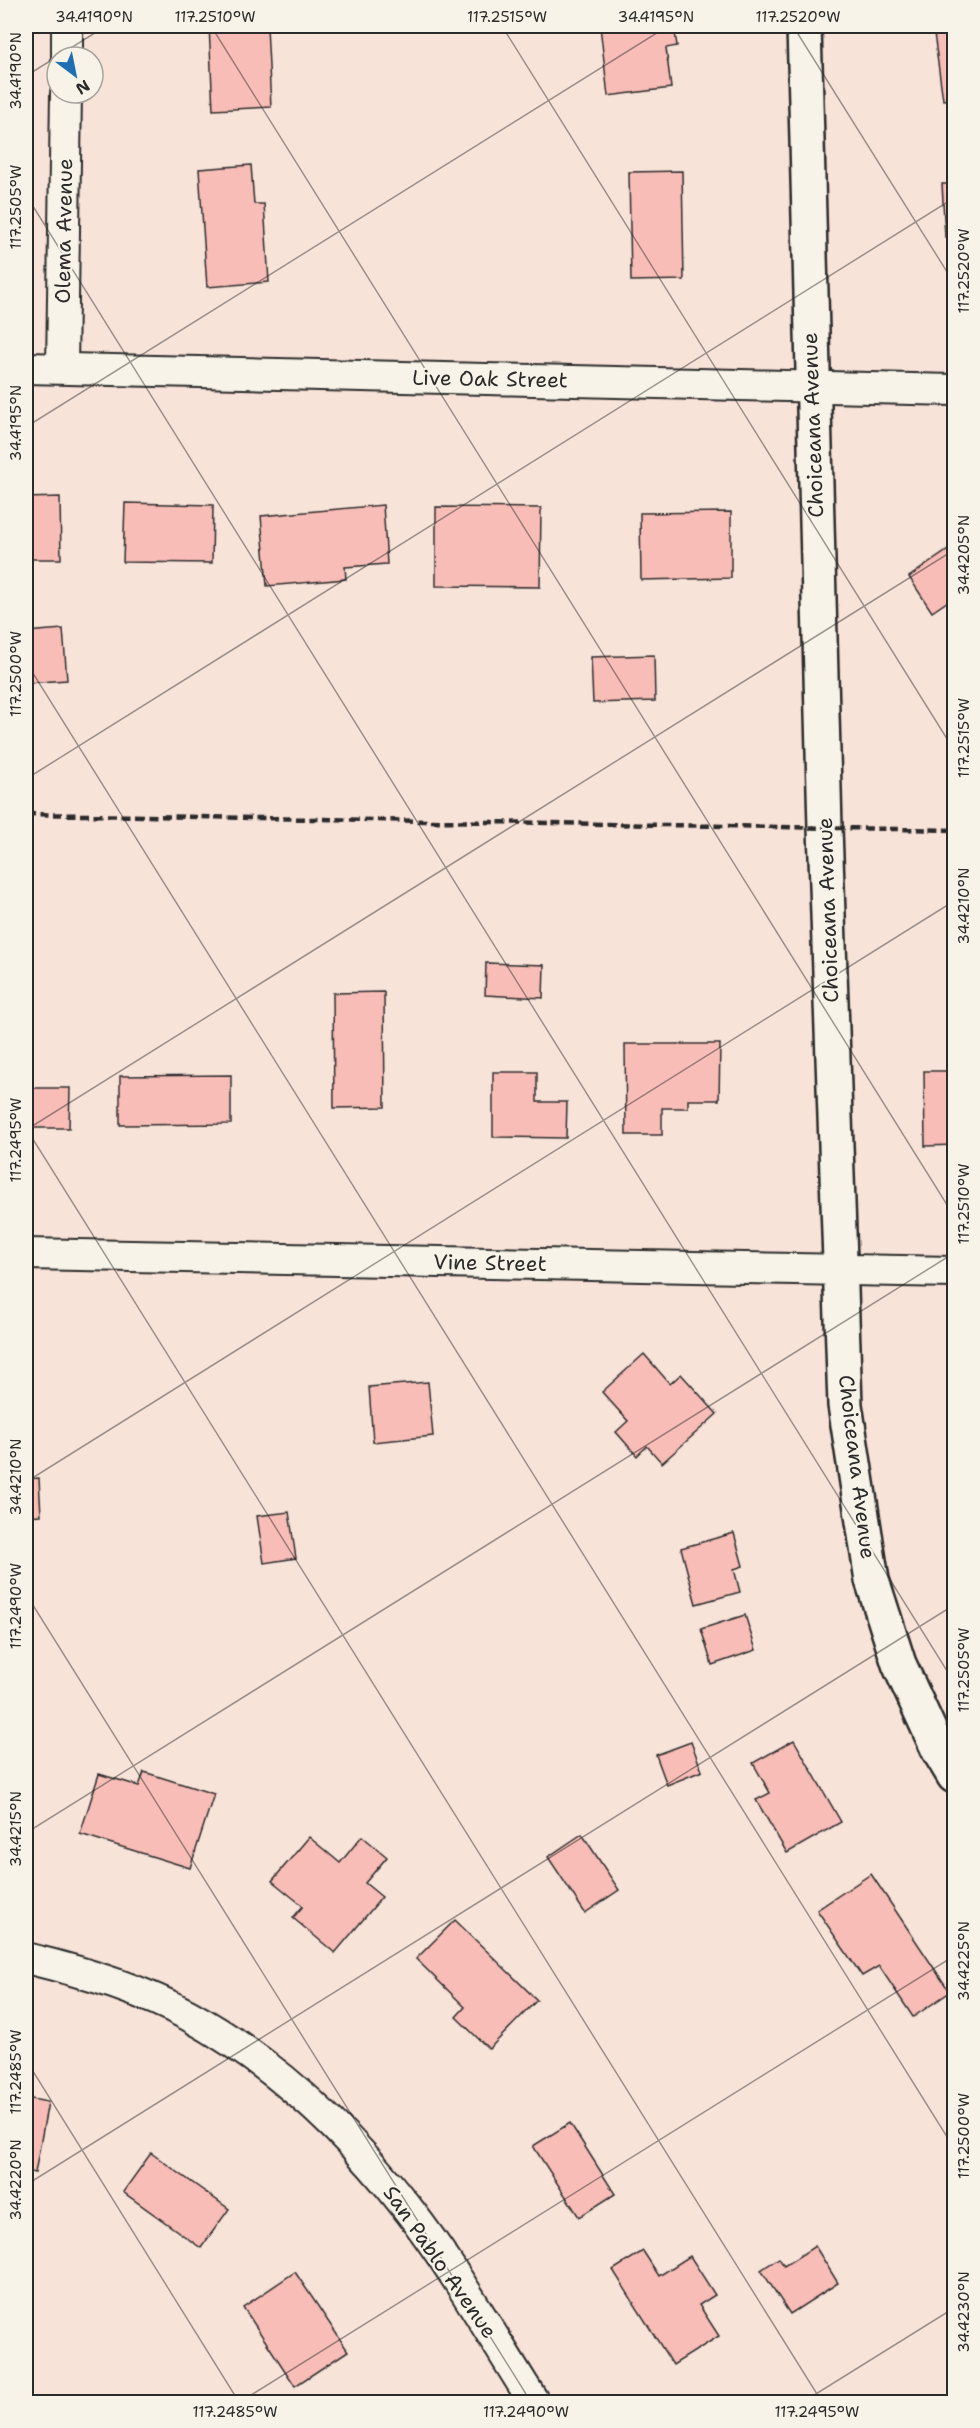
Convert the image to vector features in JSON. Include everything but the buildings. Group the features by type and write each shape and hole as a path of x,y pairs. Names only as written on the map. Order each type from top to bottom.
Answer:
{"street":[{"path":"67,26 67,45"},
{"name":"Choiceana Avenue","path":"804,26 825,828 845,1405 872,1580 899,1664 939,1751 954,1776"},
{"name":"Olema Avenue","path":"62,368 66,105"},
{"name":"Live Oak Street","path":"26,368 954,390"},
{"name":"Vine Street","path":"26,1254 954,1272"},
{"name":"San Pablo Avenue","path":"26,1958 68,1968 138,1993 187,2015 243,2050 309,2100 357,2148 409,2210 534,2403"}],"railway":[{"path":"26,814 954,830"}]}
